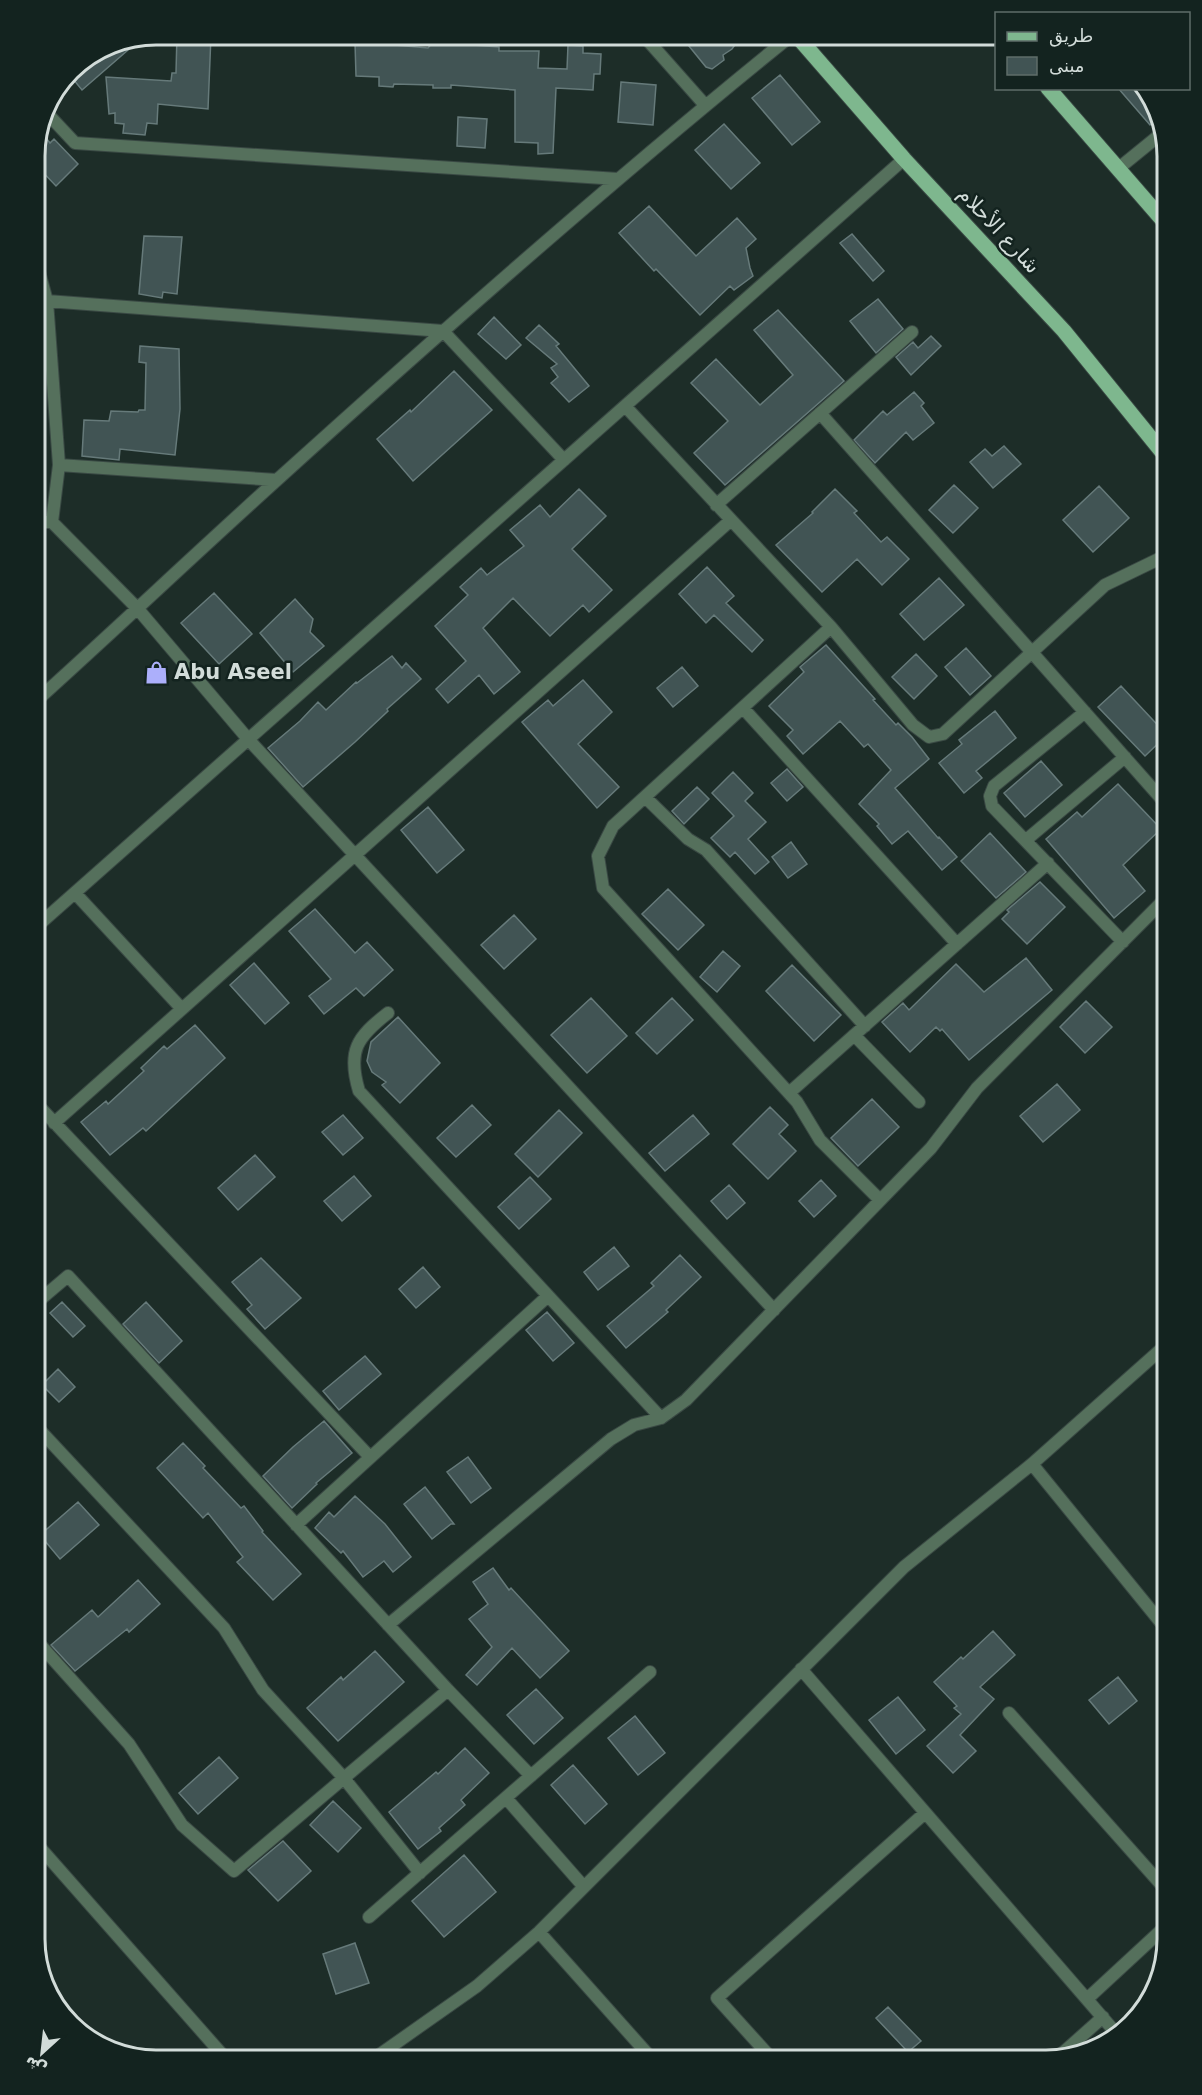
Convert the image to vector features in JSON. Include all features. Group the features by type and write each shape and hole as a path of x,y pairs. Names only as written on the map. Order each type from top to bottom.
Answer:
{"main road":[{"name":"شارع الأحلام","path":"803,45 904,159 1064,331 1157,446"},
{"path":"1050,90 1157,213"}],"street":[{"path":"652,45 705,105"},
{"path":"45,688 137,608 443,331 705,105 781,45"},
{"path":"52,118 75,143 618,179"},
{"path":"1119,168 1155,138"},
{"path":"45,919 904,159"},
{"path":"45,294 59,465 52,522"},
{"path":"47,301 443,331 564,460"},
{"path":"717,505 912,332"},
{"path":"625,406 831,627 913,725 929,737 943,734 1105,585 1157,560"},
{"path":"820,413 1157,794"},
{"path":"59,465 277,480"},
{"path":"54,1123 731,520"},
{"path":"45,522 52,522 137,608 248,739 774,1310"},
{"path":"831,627 613,826 598,856 603,888 797,1101 820,1140 880,1200"},
{"path":"743,708 957,944"},
{"path":"1085,712 993,786 990,796 992,806 1123,942"},
{"path":"1026,840 1125,757"},
{"path":"645,796 687,839 706,850 865,1026"},
{"path":"789,1093 1048,863"},
{"path":"75,893 182,1009"},
{"path":"388,1625 611,1439 634,1425 661,1418 686,1401 931,1148 977,1088 1157,907"},
{"path":"388,1013 366,1030 356,1049 353,1072 359,1091 661,1418"},
{"path":"854,1035 919,1102"},
{"path":"45,1113 370,1457"},
{"path":"45,1296 68,1276 448,1690 531,1776"},
{"path":"296,1525 548,1296"},
{"path":"386,2050 477,1986 539,1932 904,1566 1032,1464 1157,1353"},
{"path":"45,1437 224,1628 262,1690 344,1777 420,1873"},
{"path":"1032,1464 1157,1618"},
{"path":"45,1651 129,1744 182,1825 234,1871 448,1690"},
{"path":"801,1669 1112,2028"},
{"path":"369,1917 650,1672"},
{"path":"1009,1713 1157,1880"},
{"path":"506,1798 584,1887"},
{"path":"764,2050 717,1998 925,1813"},
{"path":"45,1854 218,2050"},
{"path":"539,1932 644,2050"},
{"path":"1087,1999 1157,1934"},
{"path":"1069,2047 1103,2017"}],"building":[{"path":"177,45 211,45 208,109 158,104 157,124 147,123 145,135 123,133 124,124 115,123 115,113 109,114 106,77 171,81 172,73 176,73"},
{"path":"355,45 428,48 430,45 473,45 499,47 499,51 539,51 538,68 567,69 568,45 583,46 583,53 601,54 600,74 594,74 593,90 556,88 553,153 538,154 538,143 515,142 515,90 451,85 451,88 433,88 433,85 379,86 379,77 356,76"},
{"path":"688,45 735,45 723,55 724,60 712,69 706,67"},
{"path":"130,48 82,90 75,81 83,73 114,53"},
{"path":"780,75 820,122 792,145 752,98"},
{"path":"621,82 656,85 653,125 618,122"},
{"path":"1120,90 1135,90 1146,107 1152,123 1150,125"},
{"path":"458,117 487,119 485,148 457,146"},
{"path":"724,124 760,163 731,189 695,150"},
{"path":"47,138 50,143 54,139 78,164 56,186 45,174"},
{"path":"649,206 696,256 737,218 756,239 746,248 753,276 734,290 730,286 700,315 656,269 654,271 619,233"},
{"path":"852,234 884,271 873,281 840,243"},
{"path":"144,236 182,237 177,294 163,292 162,298 139,294"},
{"path":"878,299 903,329 876,353 850,321"},
{"path":"778,310 844,381 725,485 694,453 728,421 691,383 716,359 760,405 793,375 754,330"},
{"path":"494,317 521,345 506,359 478,334"},
{"path":"539,325 559,344 556,346 589,386 569,402 551,383 558,377 551,368 557,364 526,338"},
{"path":"931,336 941,346 911,375 896,357 913,342 918,348"},
{"path":"140,346 179,349 180,409 175,455 120,449 119,460 82,456 84,420 109,421 111,411 145,410 146,363 139,362"},
{"path":"454,371 492,410 413,481 377,439 410,410 411,412"},
{"path":"914,392 924,403 921,406 934,423 913,440 906,432 875,463 854,440 883,411 887,415"},
{"path":"1004,446 1021,464 993,488 970,462 985,449 992,456"},
{"path":"954,485 978,508 953,533 929,510"},
{"path":"1099,486 1129,518 1093,552 1063,520"},
{"path":"579,489 606,516 572,549 612,590 589,612 583,605 550,636 513,598 483,628 520,672 494,694 479,675 448,703 436,689 466,661 435,626 468,595 460,587 481,568 487,575 524,546 510,530 540,505 550,517"},
{"path":"835,489 857,511 854,513 881,542 887,537 909,559 882,585 857,559 822,592 776,545 813,513"},
{"path":"707,567 734,596 726,603 763,640 752,652 714,615 706,623 679,594"},
{"path":"939,578 964,605 924,640 900,614"},
{"path":"214,593 252,634 219,664 181,623"},
{"path":"295,599 313,619 310,632 324,646 293,672 260,633"},
{"path":"826,645 896,725 898,723 912,737 929,759 895,788 957,857 942,870 908,831 892,844 877,826 879,824 859,804 891,770 868,744 864,747 840,721 803,754 787,736 793,730 769,706 804,672 800,667"},
{"path":"966,648 991,676 970,695 945,667"},
{"path":"916,654 937,676 914,699 892,677"},
{"path":"392,656 402,668 406,663 421,679 355,742 303,787 268,748 318,702 326,710 356,682"},
{"path":"682,667 698,686 673,707 657,688"},
{"path":"583,680 612,712 578,744 619,787 597,808 522,722 548,700 553,706"},
{"path":"1121,686 1157,724 1157,745 1145,756 1098,707"},
{"path":"995,711 1016,738 976,771 982,778 964,793 939,763 962,744 959,740"},
{"path":"1041,761 1062,785 1025,817 1004,793"},
{"path":"787,769 803,787 787,801 771,783"},
{"path":"733,772 753,793 745,801 766,822 748,839 769,862 755,874 735,852 730,857 711,838 734,816 712,793"},
{"path":"1118,784 1157,825 1157,833 1123,865 1145,891 1114,918 1046,839 1077,812 1082,817"},
{"path":"697,787 709,799 684,824 672,811"},
{"path":"428,807 464,850 437,873 401,830"},
{"path":"990,833 1026,872 996,898 961,861"},
{"path":"791,842 807,864 788,878 772,857"},
{"path":"1040,882 1065,907 1027,944 1002,919 1009,912 1007,910"},
{"path":"668,889 704,925 678,950 642,914"},
{"path":"315,909 355,953 367,942 393,970 364,996 356,988 324,1014 309,996 331,979 289,931"},
{"path":"514,915 536,939 504,969 481,945"},
{"path":"723,951 740,966 717,992 700,977"},
{"path":"1026,958 1052,990 969,1060 942,1029 940,1031 936,1027 910,1052 882,1022 903,1003 909,1010 956,964 984,992"},
{"path":"254,963 289,1003 265,1024 230,985"},
{"path":"792,965 841,1015 814,1041 766,991"},
{"path":"591,998 627,1036 587,1073 551,1035"},
{"path":"672,998 693,1020 657,1054 636,1033"},
{"path":"1086,1001 1112,1027 1085,1053 1060,1027"},
{"path":"398,1017 440,1063 400,1103 382,1085 386,1082 372,1072 367,1061 371,1042"},
{"path":"195,1025 225,1058 146,1131 143,1128 110,1155 81,1122 106,1101 108,1104 144,1071 141,1068 164,1046 167,1049"},
{"path":"1057,1084 1080,1110 1043,1142 1020,1116"},
{"path":"872,1099 899,1127 858,1166 831,1138"},
{"path":"472,1105 491,1125 456,1157 437,1138"},
{"path":"770,1107 788,1125 779,1134 796,1151 768,1179 733,1144"},
{"path":"559,1110 582,1133 538,1177 515,1154"},
{"path":"343,1115 363,1138 343,1155 322,1132"},
{"path":"693,1115 709,1134 665,1171 649,1153"},
{"path":"255,1155 275,1177 238,1210 218,1188"},
{"path":"354,1176 371,1196 342,1221 324,1201"},
{"path":"530,1177 551,1199 519,1229 498,1207"},
{"path":"821,1180 836,1196 814,1217 799,1201"},
{"path":"729,1185 745,1203 727,1219 711,1201"},
{"path":"614,1247 629,1266 598,1290 584,1272"},
{"path":"680,1255 701,1277 666,1310 668,1312 626,1348 607,1326 654,1286 651,1283"},
{"path":"261,1258 301,1298 265,1329 247,1309 252,1305 232,1282"},
{"path":"423,1267 440,1287 416,1308 399,1289"},
{"path":"62,1302 85,1326 73,1337 50,1313"},
{"path":"146,1302 182,1341 159,1363 123,1324"},
{"path":"547,1312 574,1343 553,1361 526,1330"},
{"path":"365,1356 381,1374 339,1410 323,1391"},
{"path":"58,1369 75,1387 59,1402 45,1388 45,1382"},
{"path":"324,1421 352,1453 316,1483 292,1508 263,1476"},
{"path":"183,1443 241,1508 244,1506 262,1532 301,1574 273,1600 237,1562 243,1557 208,1513 203,1518 157,1468"},
{"path":"468,1457 491,1488 471,1503 447,1472"},
{"path":"425,1487 454,1524 432,1539 404,1504"},
{"path":"355,1496 385,1524 411,1557 393,1572 384,1561 363,1577 343,1551 341,1553 315,1528 329,1512 334,1517"},
{"path":"78,1502 99,1525 60,1559 45,1541 45,1531"},
{"path":"493,1568 509,1590 511,1588 569,1651 540,1678 512,1648 477,1685 466,1675 492,1647 469,1619 488,1604 473,1582"},
{"path":"138,1580 160,1604 129,1632 127,1629 75,1671 51,1645 92,1610 98,1617"},
{"path":"993,1631 1015,1655 980,1687 994,1699 960,1735 976,1751 953,1773 927,1746 961,1714 954,1708 957,1706 934,1682"},
{"path":"375,1651 404,1682 338,1741 307,1708 341,1677 343,1680"},
{"path":"1118,1677 1137,1701 1109,1724 1089,1700"},
{"path":"536,1689 563,1718 534,1744 507,1715"},
{"path":"898,1697 925,1730 896,1754 869,1720"},
{"path":"635,1716 665,1753 638,1775 608,1738"},
{"path":"465,1748 489,1773 461,1800 465,1805 439,1828 441,1831 418,1849 389,1812 436,1772 438,1774"},
{"path":"219,1757 238,1778 198,1814 179,1793"},
{"path":"573,1765 607,1804 585,1824 551,1785"},
{"path":"333,1801 361,1828 338,1852 310,1825"},
{"path":"283,1841 311,1871 278,1901 248,1870"},
{"path":"464,1855 496,1892 444,1937 412,1901"},
{"path":"355,1943 369,1983 336,1994 323,1954"},
{"path":"888,2007 921,2041 910,2050 906,2050 876,2018"}],"place":[{"name":"Abu Aseel","path":"156,672"}]}
